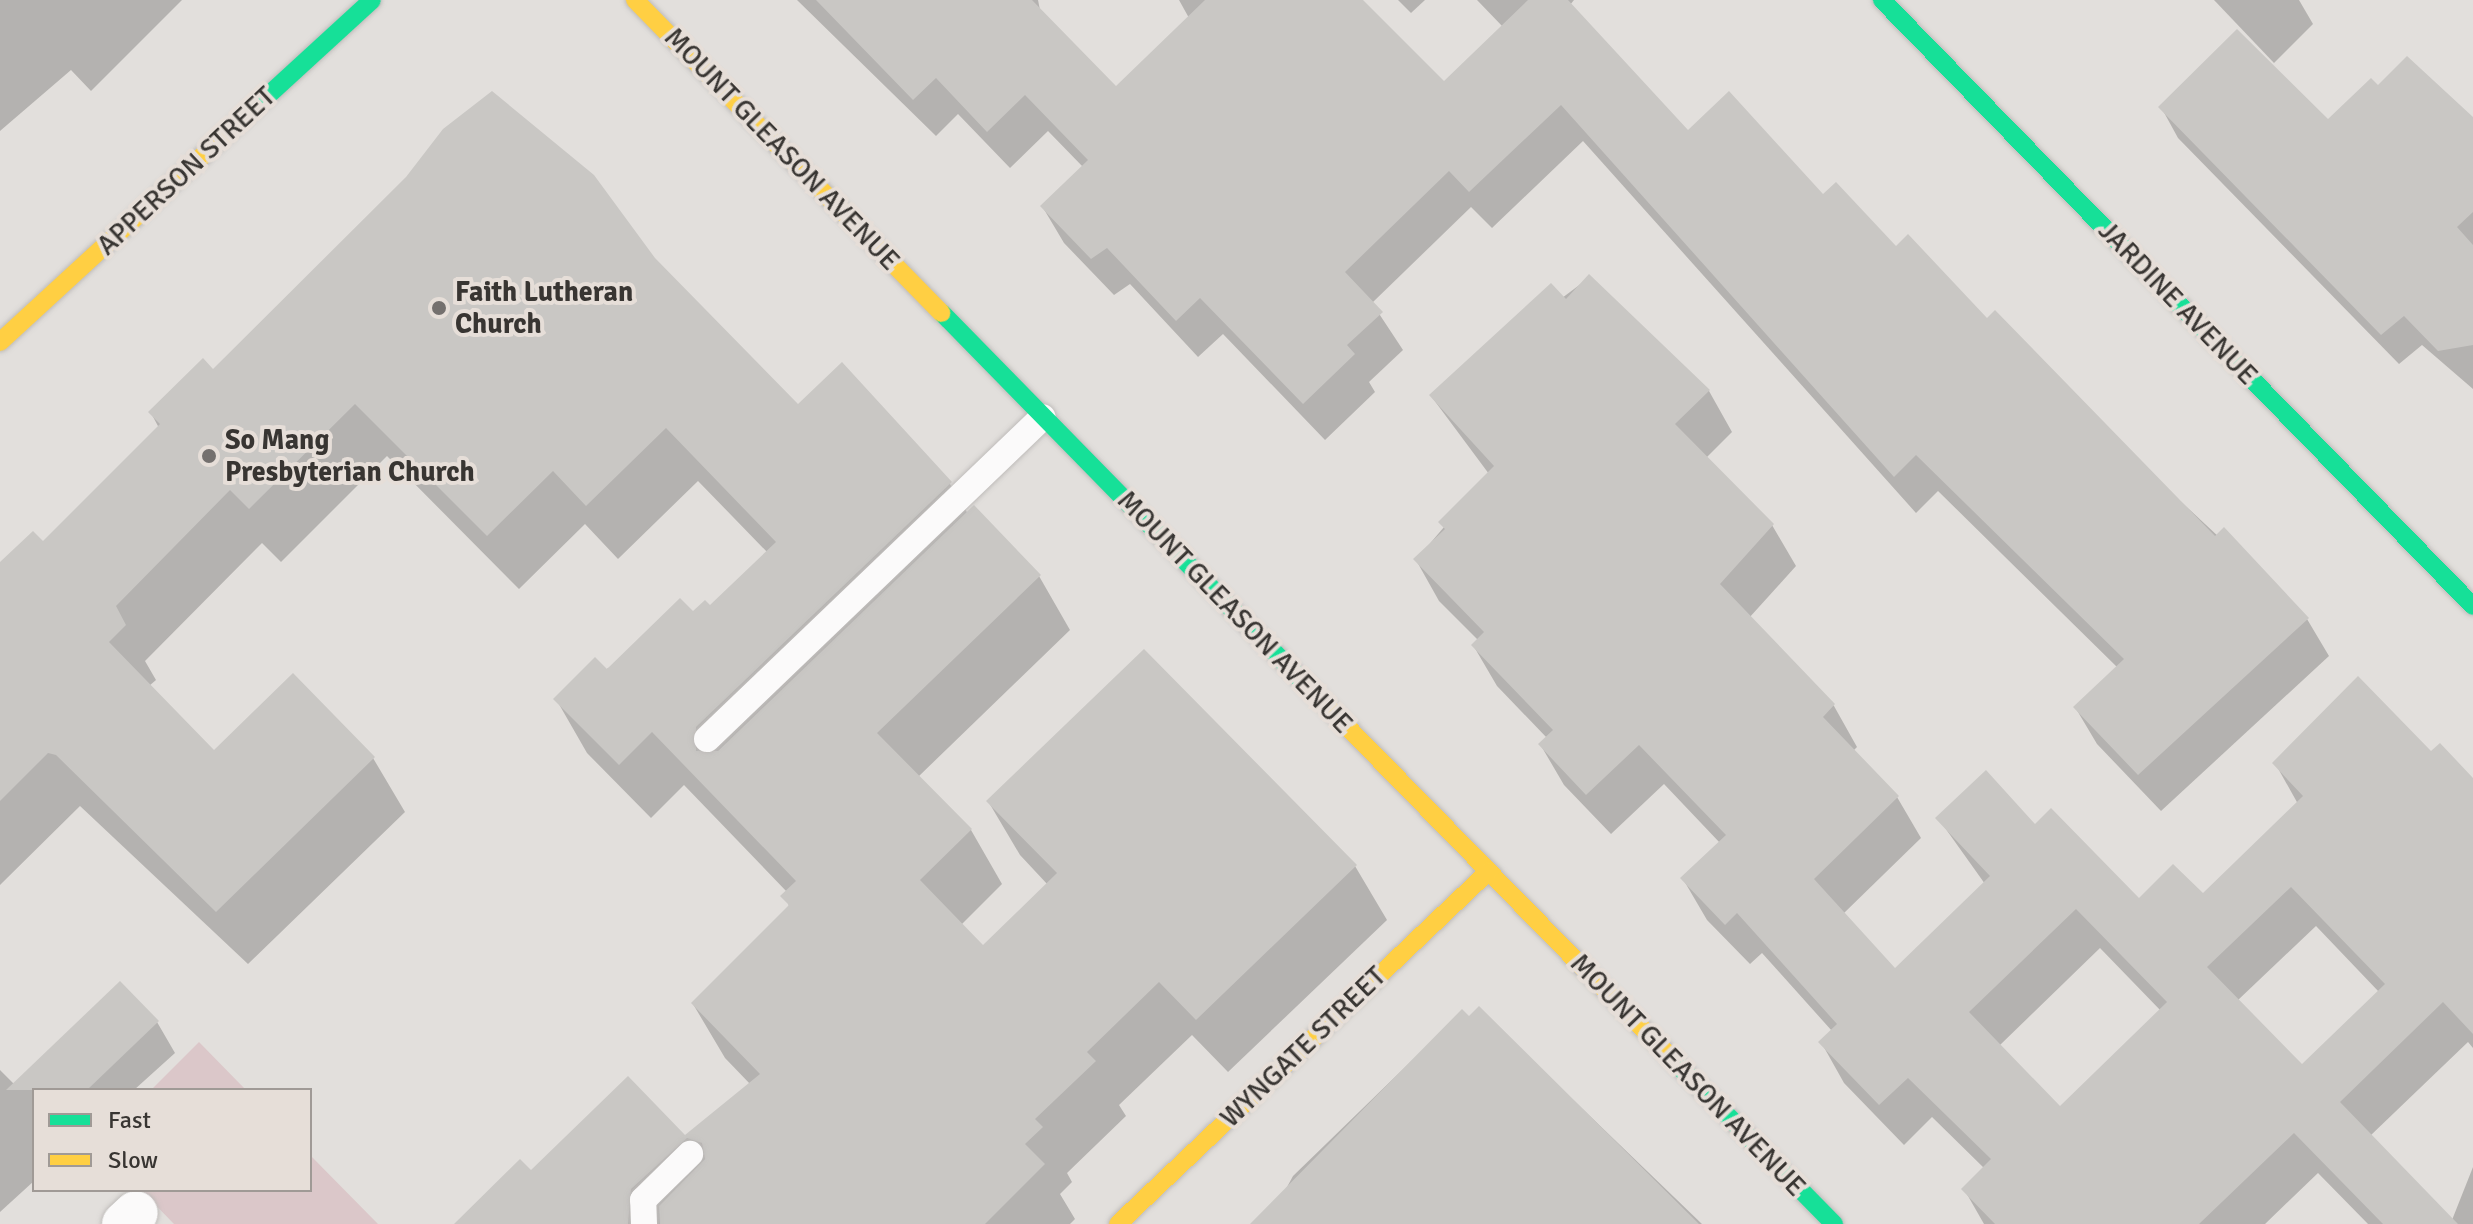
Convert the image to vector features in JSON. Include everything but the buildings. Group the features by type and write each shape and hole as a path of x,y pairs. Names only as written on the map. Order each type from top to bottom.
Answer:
{"street":[{"name":"APPERSON STREET","path":"0,342 372,0"},
{"name":"MOUNT GLEASON AVENUE","path":"635,0 1834,1224"},
{"name":"JARDINE AVENUE","path":"1882,0 2473,606"},
{"name":"WYNGATE STREET","path":"1118,1224 1489,871"}],"lane":[{"path":"707,739 1043,417"},
{"path":"644,1224 643,1200 690,1154"}],"shaded area":[{"path":"199,1042 244,1088 153,1088"},
{"path":"312,1157 378,1224 174,1224 143,1192 312,1192"}],"traffic: fast":[{"path":"239,122 372,0"},
{"path":"1882,0 2473,606"},
{"path":"942,313 1319,698"},
{"path":"1668,1055 1834,1224"}],"traffic: slow":[{"path":"635,0 942,313"},
{"path":"0,342 239,122"},
{"path":"1319,698 1668,1055"},
{"path":"1118,1224 1489,871"}],"place":[{"name":"Faith Lutheran Church","path":"439,308"},
{"name":"So Mang Presbyterian Church","path":"209,456"}]}
